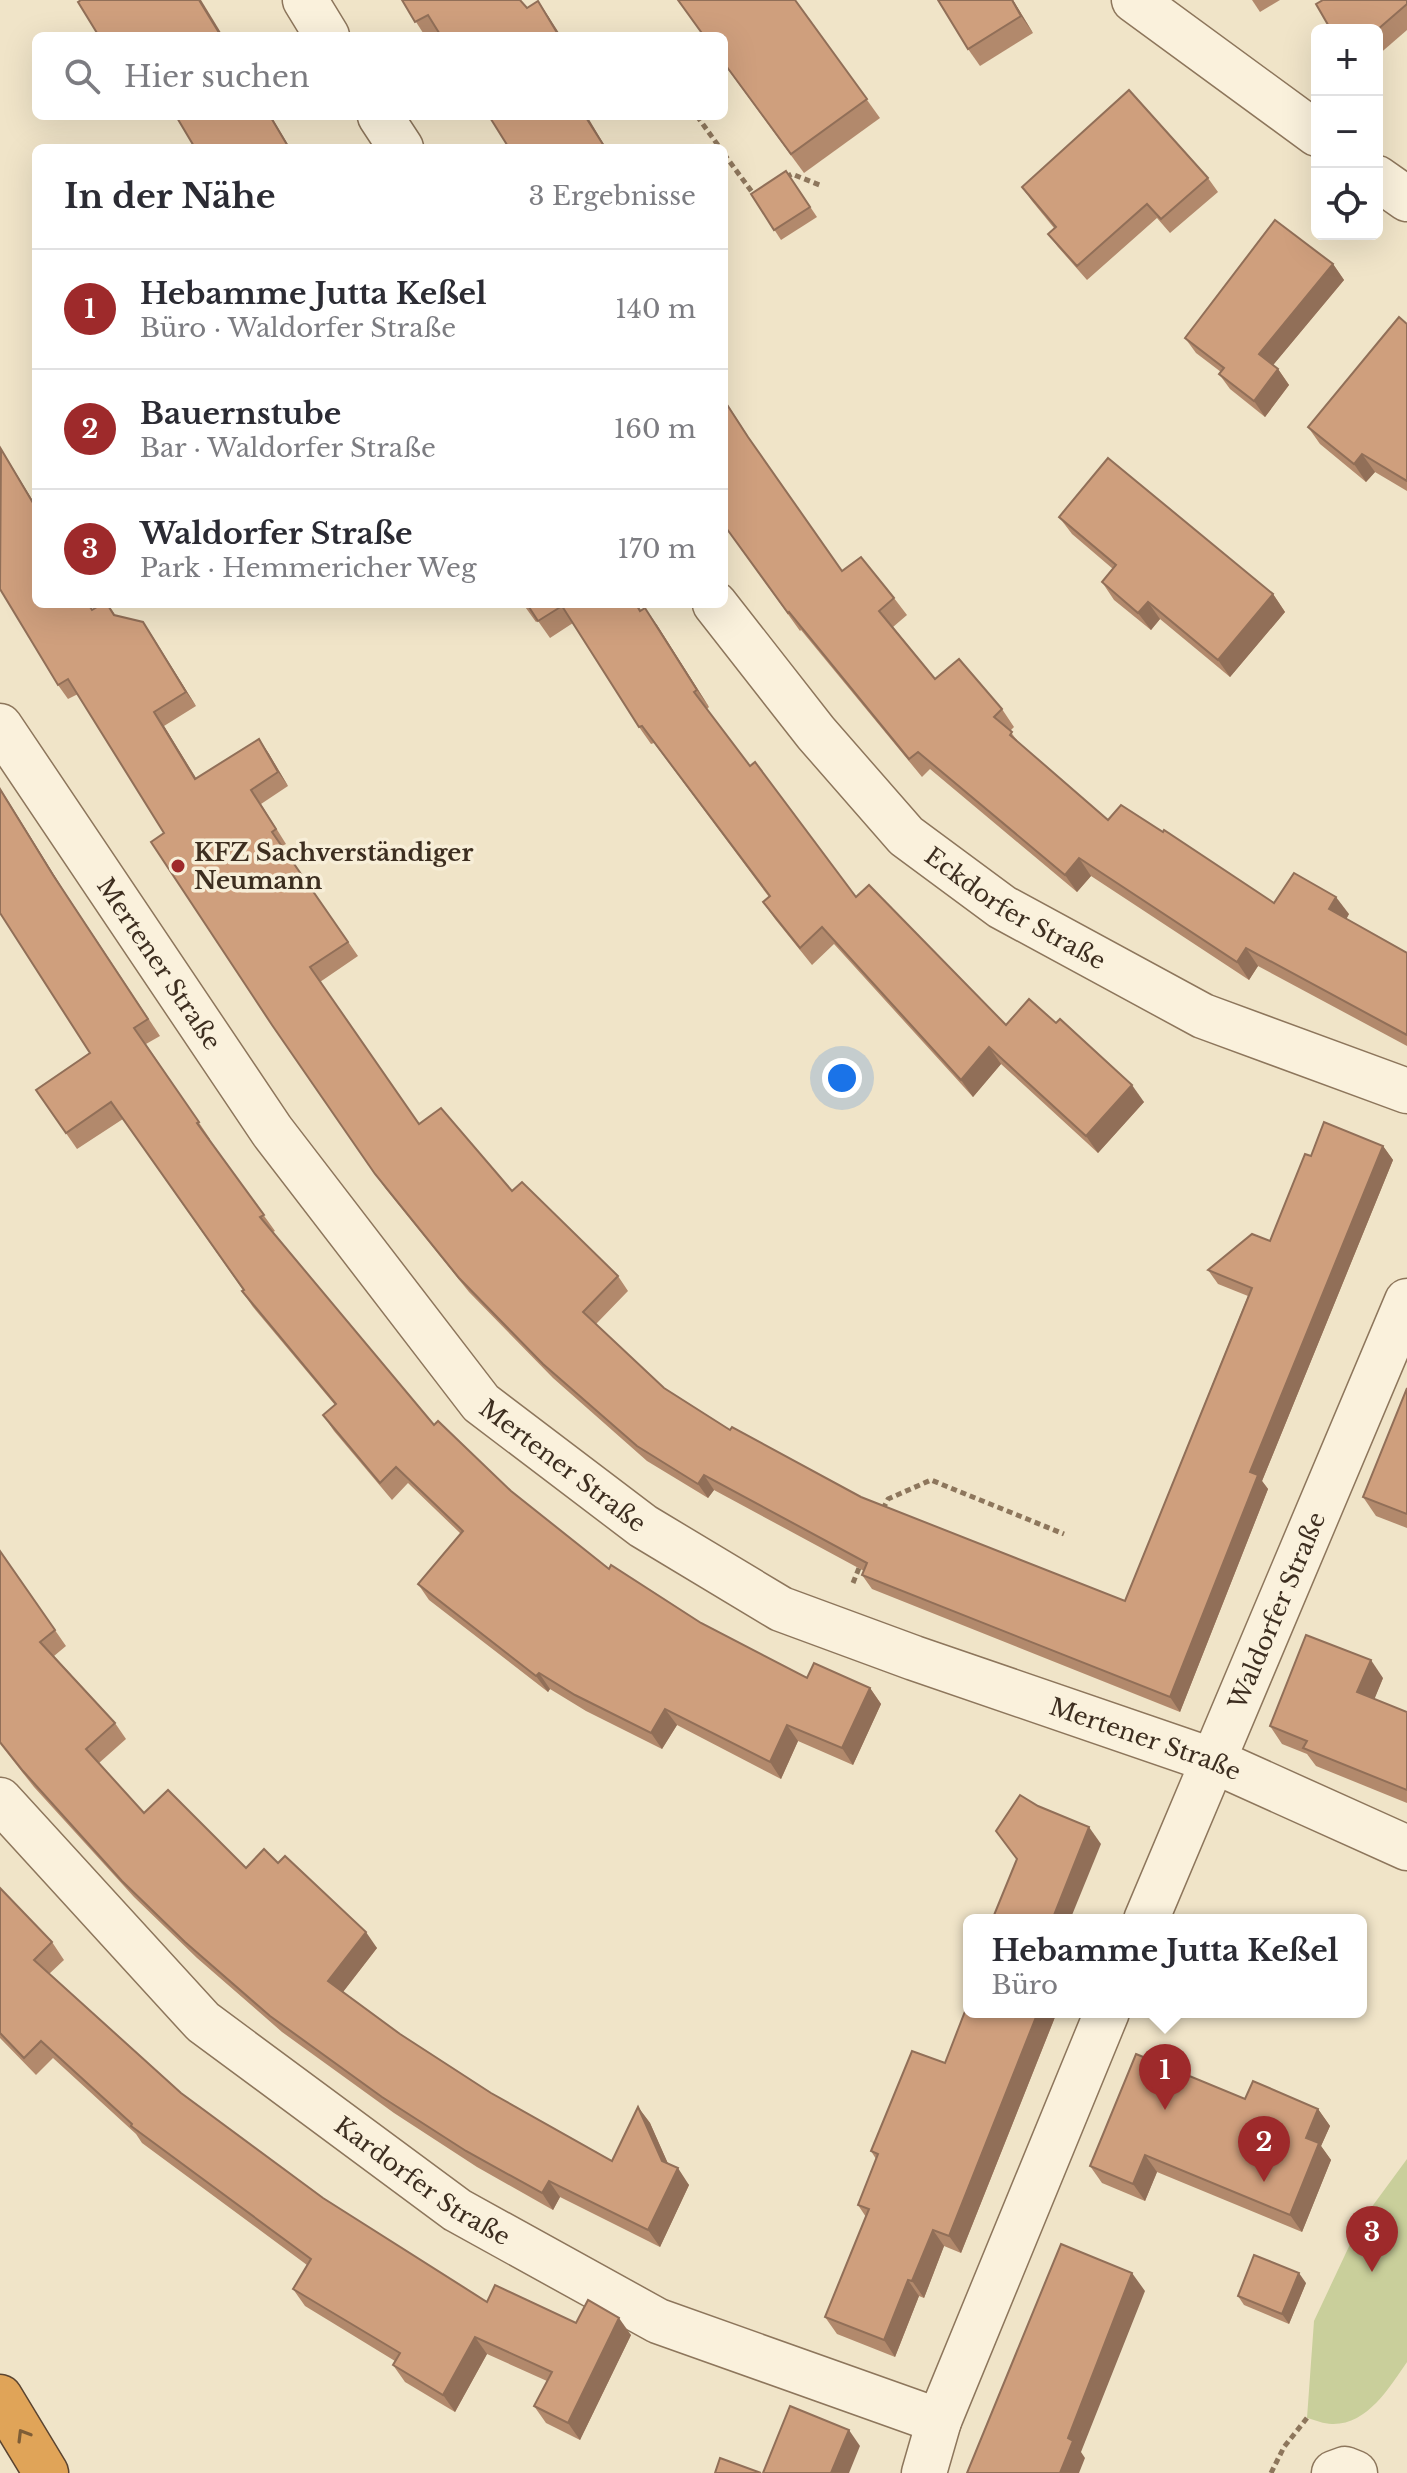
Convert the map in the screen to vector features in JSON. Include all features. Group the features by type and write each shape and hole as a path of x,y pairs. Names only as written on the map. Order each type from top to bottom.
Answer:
{"highway":[{"path":"0,2397 46,2473"}],"street":[{"path":"305,0 325,32"},
{"path":"1134,0 1311,130"},
{"path":"383,120 398,144"},
{"path":"1383,182 1407,199"},
{"name":"Eckdorfer Straße","path":"718,608 816,733 906,836 1002,907 1203,1016 1407,1091"},
{"name":"Mertener Straße","path":"0,726 272,1131 481,1403 643,1526 781,1609 1214,1761 1407,1848"},
{"name":"Waldorfer Straße","path":"1149,1914 1407,1301"},
{"name":"Kardorfer Straße","path":"0,1800 203,2022 457,2210 658,2321 939,2421"},
{"path":"924,2473 939,2421 1105,2018"},
{"path":"1334,2473 1345,2469 1355,2473"}],"path":[{"path":"700,120 717,144"},
{"path":"728,159 755,196 767,189"},
{"path":"780,181 792,174 822,186"},
{"path":"882,1513 888,1499 931,1480 1064,1534"},
{"path":"835,1629 864,1557"},
{"path":"1271,2473 1284,2447 1307,2418"}],"green space":[{"path":"1407,2159 1407,2362 1376,2403 1356,2418 1332,2424 1307,2418 1314,2321 1360,2223"}],"building":[{"path":"199,0 219,32 96,32 78,2"},
{"path":"402,0 520,0 527,8 538,1 557,32 439,32 428,15 415,22"},
{"path":"678,0 795,0 867,99 791,154 728,68 728,32 701,32"},
{"path":"938,0 1012,0 1021,16 968,49"},
{"path":"1323,0 1407,0 1407,4 1383,25 1328,24 1316,4"},
{"path":"1129,90 1208,178 1161,219 1147,204 1077,266 1048,234 1056,227 1022,187"},
{"path":"178,120 272,120 287,144 193,144"},
{"path":"492,120 588,120 603,144 506,144"},
{"path":"786,171 810,207 774,230 751,194"},
{"path":"1275,220 1333,264 1259,354 1278,369 1254,401 1219,374 1224,368 1185,338"},
{"path":"1399,317 1407,324 1407,481 1362,454 1354,464 1308,427"},
{"path":"728,406 842,571 861,557 894,598 879,611 935,679 959,659 1002,709 994,717 1012,732 1010,735 1108,820 1121,805 1274,903 1294,873 1336,897 1329,909 1407,953 1407,1035 1246,948 1237,962 1079,858 1065,875 918,752 909,759 788,613 728,530"},
{"path":"1,449 32,501 32,608 110,608 114,615 143,622 186,692 154,712 195,779 259,739 278,772 251,790 276,829 272,832 348,942 310,967 419,1124 441,1108 512,1191 522,1182 618,1276 583,1312 664,1388 730,1430 732,1427 861,1497 1125,1601 1252,1288 1208,1270 1252,1234 1270,1241 1305,1154 1311,1156 1324,1122 1383,1146 1250,1472 1258,1475 1170,1697 862,1575 867,1563 704,1475 698,1484 637,1446 543,1364 459,1278 375,1174 151,842 164,833 68,679 58,685 0,589"},
{"path":"1108,458 1273,594 1218,660 1148,602 1138,613 1102,582 1116,565 1059,517"},
{"path":"530,608 559,608 538,621"},
{"path":"563,608 638,608 640,611 645,608 697,690 694,692 750,766 755,762 856,897 869,885 1006,1025 1029,999 1056,1023 1060,1019 1132,1085 1086,1136 989,1047 961,1080 822,927 800,948 763,902 770,896 642,726 639,727"},
{"path":"0,789 148,1019 134,1028 197,1123 264,1215 260,1217 434,1425 438,1421 511,1491 609,1569 611,1565 701,1623 807,1678 814,1663 870,1688 842,1748 787,1725 770,1762 665,1709 651,1733 539,1673 536,1676 418,1584 463,1531 396,1467 380,1483 323,1415 336,1404 242,1291 111,1102 66,1133 36,1090 90,1053 0,913"},
{"path":"1407,1388 1407,1514 1363,1497"},
{"path":"0,1551 55,1630 40,1642 115,1723 86,1749 144,1813 168,1790 246,1868 264,1849 278,1863 285,1856 366,1932 328,1981 400,2034 491,2093 612,2161 638,2107 662,2161 678,2168 648,2230 549,2181 542,2193 466,2151 382,2097 270,2016 185,1942 122,1881 0,1742"},
{"path":"1306,1635 1371,1660 1357,1692 1407,1712 1407,1790 1303,1748 1307,1741 1270,1726"},
{"path":"1020,1795 1038,1806 1089,1827 1054,1914 994,1914 1017,1859 996,1831"},
{"path":"0,1888 52,1942 34,1960 181,2093 323,2198 487,2302 495,2285 576,2323 588,2300 619,2318 568,2423 534,2406 552,2372 475,2337 443,2395 393,2365 400,2353 293,2289 311,2259 131,2126 41,2041 24,2058 0,2033"},
{"path":"963,2016 1036,2018 949,2236 933,2230 912,2281 908,2280 884,2340 825,2317 869,2209 858,2205 878,2154 871,2151 912,2051 945,2063"},
{"path":"1136,2054 1245,2099 1253,2081 1318,2109 1306,2138 1319,2143 1290,2215 1145,2155 1133,2184 1090,2166"},
{"path":"1061,2244 1132,2273 1068,2438 1073,2441 1060,2473 967,2473"},
{"path":"1254,2255 1299,2273 1282,2314 1238,2296"},
{"path":"790,2406 849,2430 831,2473 763,2473"},
{"path":"720,2458 761,2473 715,2473"}],"place":[{"name":"KFZ Sachverständiger Neumann","path":"178,866"},
{"name":"Hebamme Jutta Keßel","path":"1165,2110"},
{"name":"Bauernstube","path":"1264,2182"},
{"name":"Waldorfer Straße","path":"1372,2272"}]}
